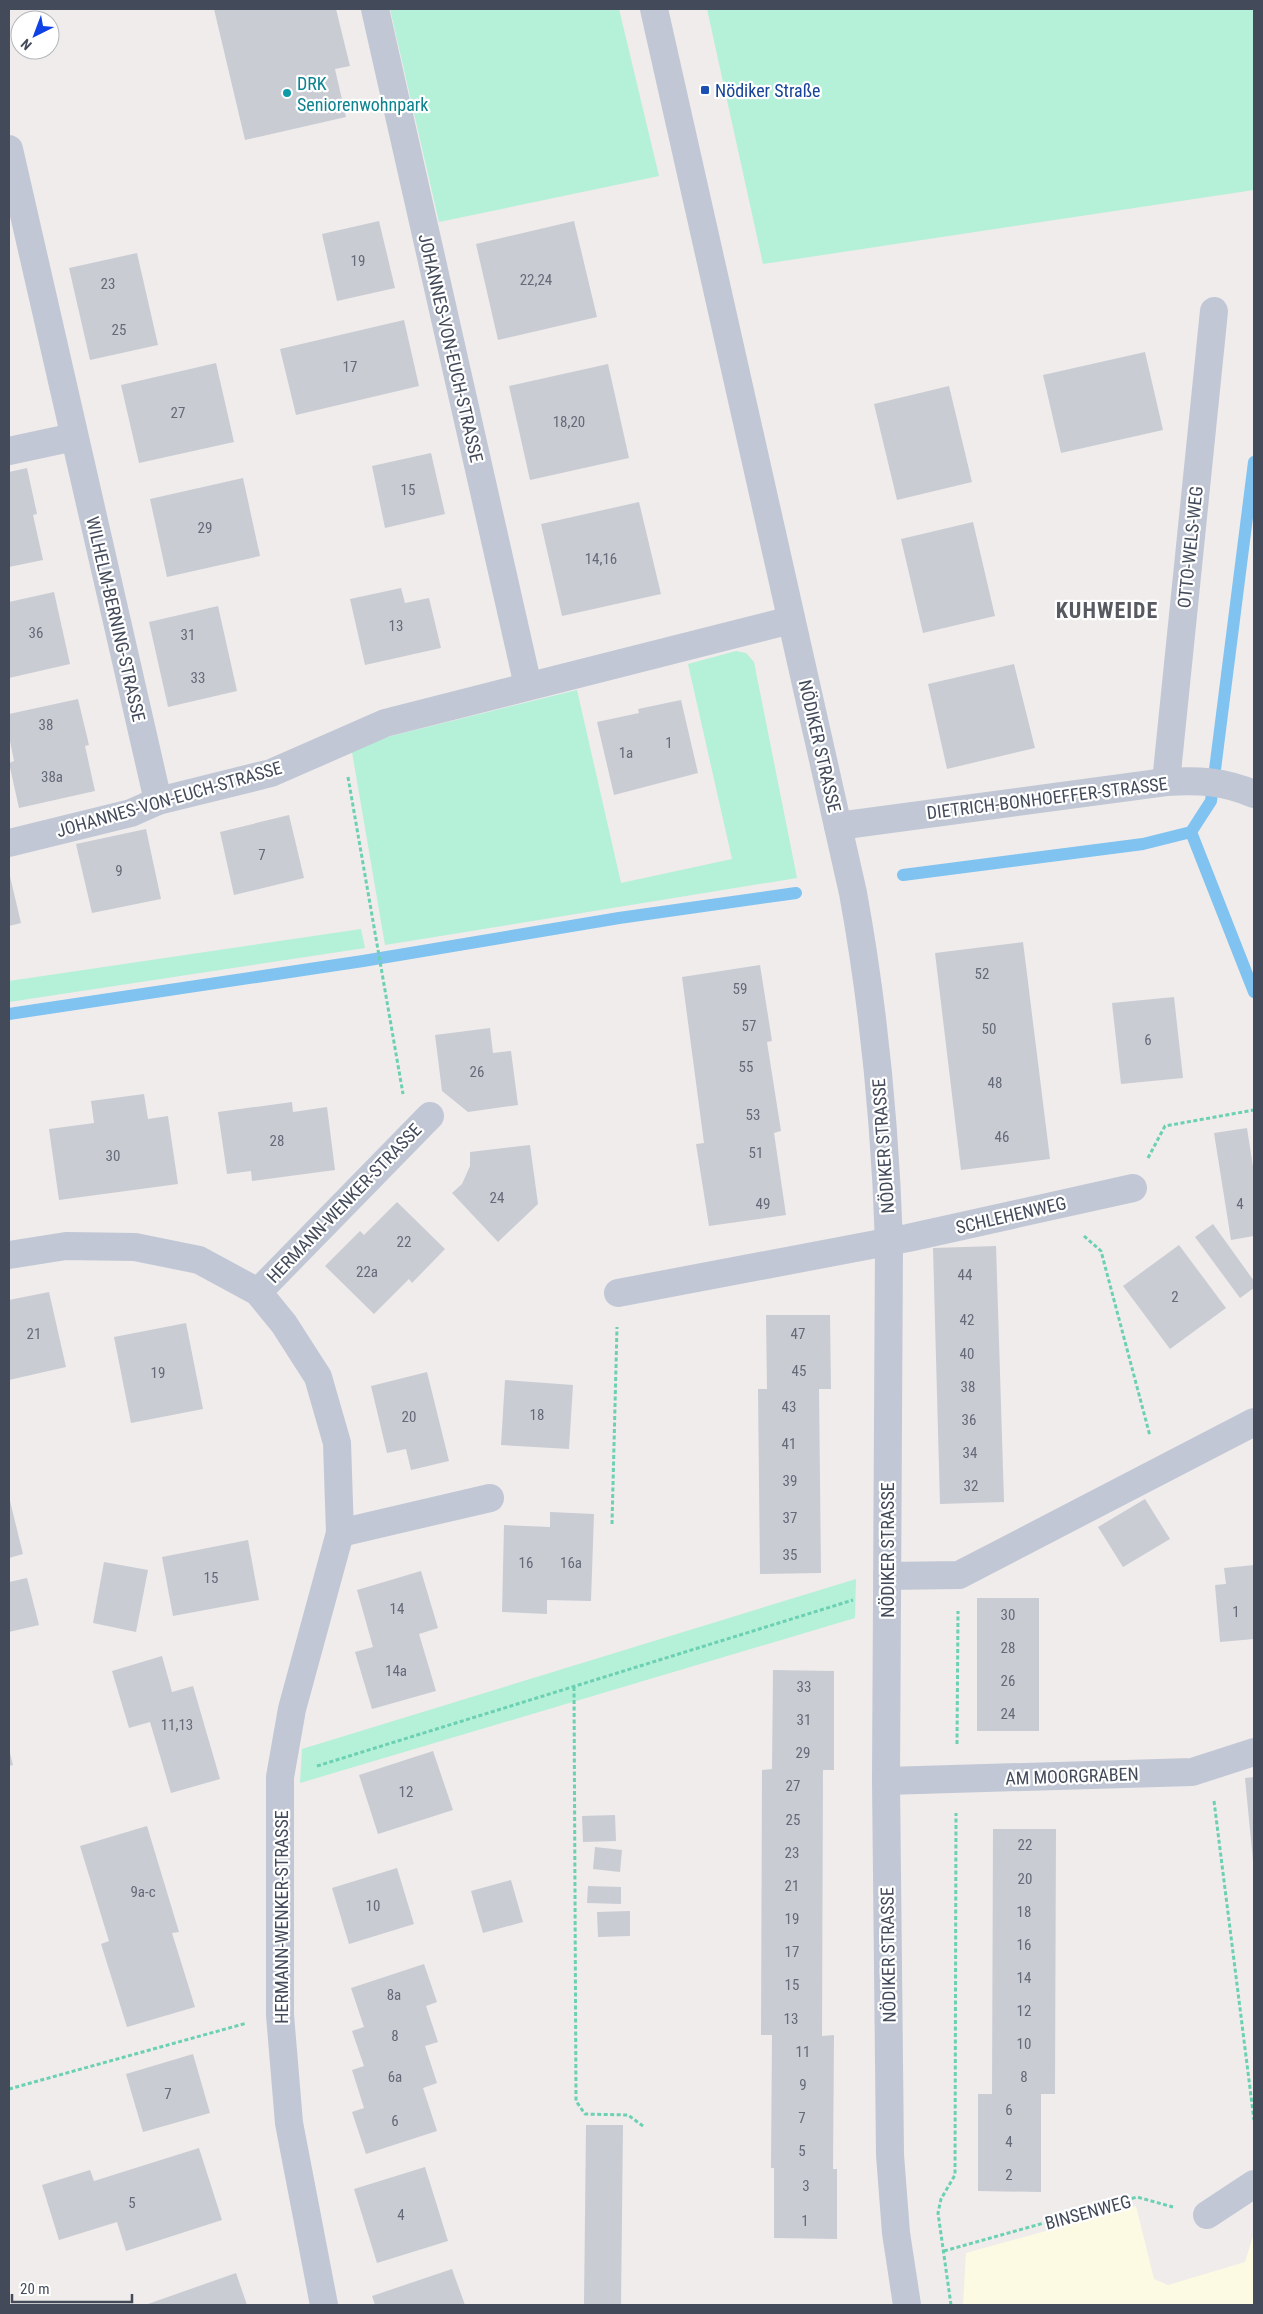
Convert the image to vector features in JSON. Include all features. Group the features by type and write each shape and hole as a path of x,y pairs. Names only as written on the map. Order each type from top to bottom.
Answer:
{"street":[{"name":"JOHANNES-VON-EUCH-STRASSE","path":"375,9 528,686"},
{"name":"NÖDIKER STRASSE","path":"654,9 838,826 865,961 887,1166 889,1242 886,1781 890,2155 896,2233 907,2305"},
{"name":"WILHELM-BERNING-STRASSE","path":"9,149 158,801"},
{"name":"OTTO-WELS-WEG","path":"1166,782 1214,312"},
{"path":"9,451 74,437"},
{"name":"JOHANNES-VON-EUCH-STRASSE","path":"9,843 131,813 158,801 271,773 385,723 791,620"},
{"name":"DIETRICH-BONHOEFFER-STRASSE","path":"838,826 1166,782 1194,780 1244,790"},
{"name":"HERMANN-WENKER-STRASSE","path":"258,1292 410,1134 430,1116"},
{"name":"SCHLEHENWEG","path":"618,1293 889,1242 1133,1188"},
{"name":"HERMANN-WENKER-STRASSE","path":"9,1255 66,1246 135,1247 199,1260 258,1292 284,1324 318,1377 338,1443 340,1533 292,1709 280,1777 280,2015 288,2123 324,2305"},
{"path":"887,1576 959,1575 1254,1422"},
{"path":"340,1533 490,1498"},
{"name":"AM MOORGRABEN","path":"886,1781 1192,1772 1254,1752"},
{"path":"1207,2215 1254,2184"}],"path":[{"path":"341,741 410,1134"},
{"path":"1133,1188 1165,1126 1254,1110"},
{"path":"1052,1206 1101,1251 1159,1470"},
{"path":"612,1524 618,1293"},
{"path":"951,2305 938,2213 942,2199 955,2175 959,1575"},
{"path":"280,1777 574,1688 857,1599"},
{"path":"574,1688 576,2102 585,2114 628,2114 643,2126"},
{"path":"1210,1766 1254,2120"},
{"path":"9,2089 280,2015"},
{"name":"BINSENWEG","path":"944,2251 1137,2197 1207,2215"}],"shaded area":[{"path":"1136,2206 1154,2279 1168,2285 1245,2262 1254,2233 1254,2305 963,2305 966,2253"}],"green space":[{"path":"390,9 619,9 659,176 439,222"},
{"path":"707,9 1254,9 1254,190 763,264"},
{"path":"736,651 746,653 754,662 797,878 385,945 351,746 577,690 621,883 732,859 688,664"},
{"path":"361,929 365,948 9,1002 9,981"},
{"path":"856,1579 855,1618 300,1783 302,1749"}],"building":[{"name":"DRK Seniorenwohnpark","path":"214,9 336,9 350,66 335,69 346,117 245,140"},
{"path":"379,221 395,288 337,301 322,234"},
{"path":"574,221 597,317 498,340 476,244"},
{"path":"137,253 158,345 90,360 69,268"},
{"path":"404,320 419,386 296,415 280,349"},
{"path":"1145,352 1163,430 1061,453 1043,375"},
{"path":"216,363 234,442 139,463 121,385"},
{"path":"608,364 629,458 530,480 509,386"},
{"path":"949,386 972,482 897,500 874,404"},
{"path":"431,453 445,514 385,528 372,466"},
{"path":"27,468 37,514 33,515 43,560 9,567 9,472"},
{"path":"243,478 260,556 167,577 150,499"},
{"path":"639,502 661,594 562,616 541,524"},
{"path":"973,522 995,616 923,633 901,539"},
{"path":"401,588 405,603 429,598 441,648 365,665 350,599"},
{"path":"54,592 70,664 9,678 9,602"},
{"path":"218,606 237,691 168,707 149,622"},
{"path":"1014,664 1035,748 947,769 928,684"},
{"path":"78,699 89,745 85,746 95,791 19,808 9,763 14,761 9,736 9,714"},
{"path":"681,700 698,773 614,795 597,722 639,713 638,709"},
{"path":"289,815 304,878 234,895 220,832"},
{"path":"146,829 161,899 92,913 76,844"},
{"path":"9,872 21,923 9,926"},
{"path":"1023,942 1050,1159 961,1170 935,953"},
{"path":"760,965 772,1041 767,1042 781,1131 774,1133 786,1215 709,1226 696,1144 704,1143 682,977"},
{"path":"1174,997 1183,1078 1121,1084 1112,1003"},
{"path":"490,1028 493,1053 511,1051 518,1105 468,1112 442,1091 435,1035"},
{"path":"144,1094 148,1119 168,1116 178,1184 59,1200 49,1129 94,1123 91,1101"},
{"path":"292,1102 293,1112 327,1107 335,1170 252,1181 251,1171 227,1174 218,1112"},
{"path":"1247,1128 1254,1173 1254,1236 1231,1240 1214,1133"},
{"path":"530,1145 538,1204 498,1242 452,1193 462,1184 470,1166 470,1152"},
{"path":"397,1202 445,1249 412,1283 409,1279 374,1314 325,1266 360,1231 364,1235"},
{"path":"1213,1224 1254,1281 1254,1288 1240,1298 1195,1237"},
{"path":"1179,1245 1226,1308 1170,1349 1123,1286"},
{"path":"996,1246 1004,1502 940,1504 933,1248"},
{"path":"49,1292 66,1367 9,1380 9,1300"},
{"path":"766,1315 830,1315 831,1389 819,1389 821,1573 760,1574 758,1389 767,1389"},
{"path":"186,1323 203,1409 131,1423 114,1337"},
{"path":"427,1372 449,1461 411,1470 406,1449 387,1453 371,1386"},
{"path":"505,1380 573,1385 569,1449 501,1445"},
{"path":"1145,1499 1170,1539 1123,1567 1098,1527"},
{"path":"9,1501 23,1554 9,1558"},
{"path":"550,1512 594,1514 591,1601 547,1600 547,1614 502,1612 504,1525 550,1527"},
{"path":"248,1540 259,1600 173,1616 162,1557"},
{"path":"104,1562 148,1570 136,1632 93,1623"},
{"path":"1254,1565 1254,1639 1220,1642 1215,1585 1226,1584 1224,1568"},
{"path":"421,1571 438,1628 419,1634 436,1691 372,1709 355,1652 373,1647 357,1590"},
{"path":"27,1578 39,1625 9,1632 9,1582"},
{"path":"977,1598 1039,1598 1039,1731 977,1731"},
{"path":"162,1656 172,1692 193,1686 220,1779 171,1793 150,1722 129,1728 112,1671"},
{"path":"773,1670 834,1671 834,1770 823,1770 822,2036 834,2035 833,2169 837,2169 837,2239 774,2238 774,2168 771,2168 772,2035 761,2035 762,1770 772,1769"},
{"path":"9,1749 13,1765 9,1766"},
{"path":"433,1751 453,1810 378,1834 359,1775"},
{"path":"1254,1777 1254,1861 1253,1861 1245,1778"},
{"path":"615,1815 616,1841 583,1842 582,1816"},
{"path":"147,1826 179,1932 172,1933 195,2007 127,2027 101,1944 109,1941 80,1846"},
{"path":"993,1829 1056,1829 1055,2094 1041,2094 1041,2192 978,2191 978,2094 992,2094"},
{"path":"595,1847 622,1850 620,1872 593,1869"},
{"path":"397,1868 414,1924 349,1944 332,1888"},
{"path":"511,1880 523,1922 483,1933 471,1891"},
{"path":"588,1886 621,1887 621,1904 587,1903"},
{"path":"630,1911 630,1936 598,1937 597,1912"},
{"path":"424,1964 437,2002 426,2006 438,2042 425,2046 437,2083 423,2088 437,2131 366,2154 352,2112 364,2108 352,2070 364,2066 352,2031 364,2027 351,1988"},
{"path":"193,2054 210,2113 143,2132 126,2074"},
{"path":"586,2125 623,2125 621,2305 584,2305"},
{"path":"199,2148 222,2220 126,2251 117,2222 59,2240 42,2185 90,2170 94,2181"},
{"path":"425,2167 448,2241 377,2263 354,2189"},
{"path":"452,2269 465,2305 375,2305 372,2296"},
{"path":"236,2273 247,2305 145,2305"}],"waterway":[{"path":"903,875 1143,844 1191,832 1211,801 1254,462"},
{"path":"1191,832 1254,992"},
{"path":"9,1014 363,961 619,918 796,893"}],"place":[{"name":"Nödiker Straße","path":"705,90"},
{"name":"DRK Seniorenwohnpark","path":"287,93"}],"district":[{"name":"KUHWEIDE","path":"1107,610"}]}
